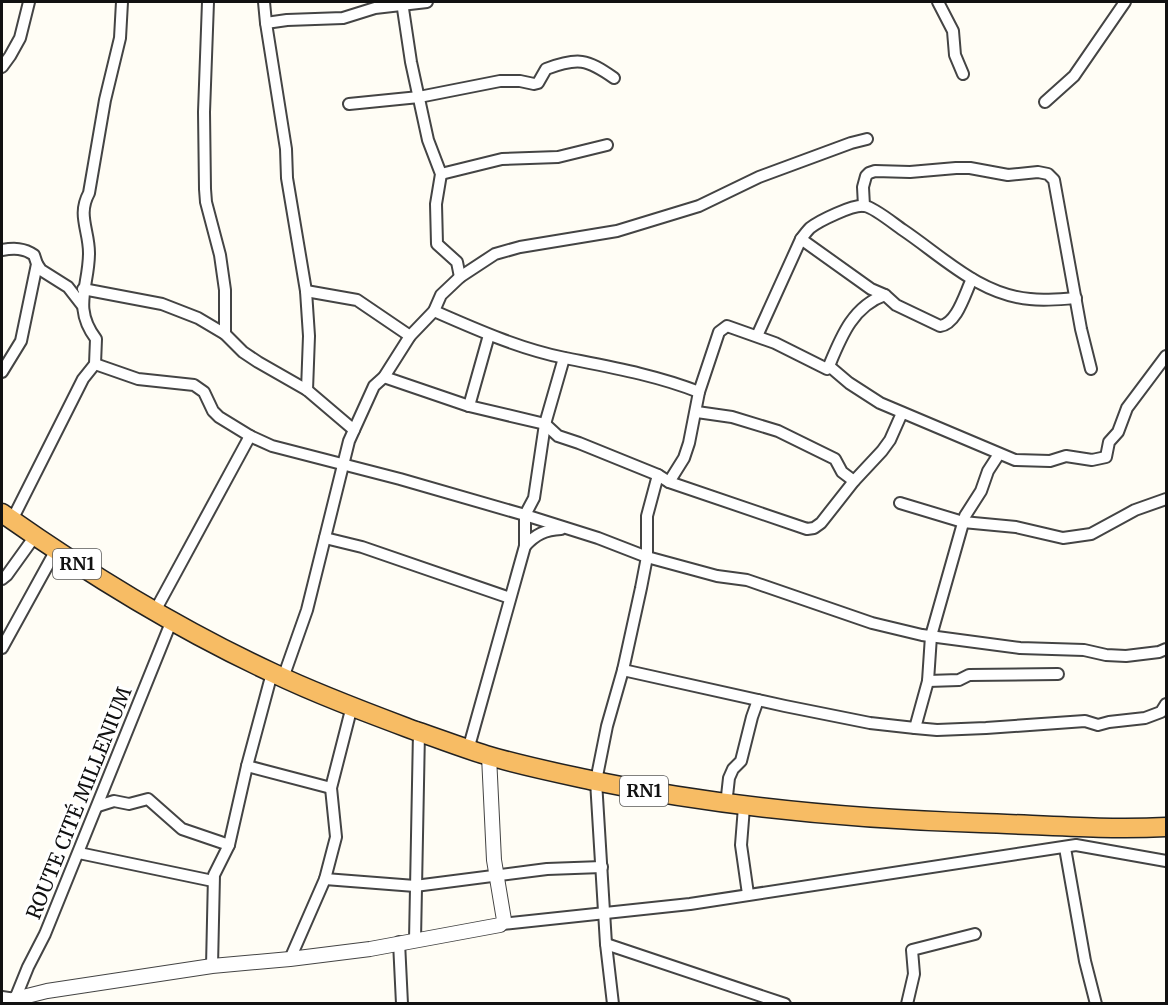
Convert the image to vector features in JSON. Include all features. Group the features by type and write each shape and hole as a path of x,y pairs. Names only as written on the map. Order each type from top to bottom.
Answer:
{"highway":[{"name":"RN1","path":"7,517 155,611 278,676 419,732 489,756 632,789 735,806 1073,840 1167,827"}],"street":[{"path":"2,67 20,38 29,2"},
{"path":"7,517 83,379 95,364 96,339 87,326 83,306 83,289 89,253 83,203 91,181 105,100 120,38 122,2"},
{"path":"208,2 204,112 205,189 206,202 220,255 225,290 225,334"},
{"path":"264,2 286,149 287,178 306,291 309,336 307,390"},
{"path":"266,23 343,18 375,8 427,2"},
{"path":"938,2 952,31 955,55 963,74"},
{"path":"1045,102 1074,76 1125,2"},
{"path":"403,3 411,62 428,140 441,174 436,204 437,244 457,262 460,277"},
{"path":"349,105 419,97 500,81 534,84 538,83 546,69 577,61 590,63 614,78"},
{"path":"212,966 213,881 219,863 229,845 247,766 278,676 307,610 342,464 354,430 374,386 384,376 410,336 434,310 441,295 460,277 506,250 617,231 699,206 759,177 867,139"},
{"path":"441,174 501,159 558,156 607,145"},
{"path":"864,206 863,187 866,176 875,171 910,172 970,168 1008,175 1038,172 1048,174 1054,180 1091,369"},
{"path":"757,336 801,239 811,228 837,213 864,206 972,279 1001,293 1031,300 1076,298"},
{"path":"801,239 871,289 885,295 896,305 922,319 944,326 953,319 972,279"},
{"path":"2,250 13,248 26,250 34,255 41,270 68,287 83,306"},
{"path":"2,372 21,341 37,264"},
{"path":"83,289 162,304 198,318 225,334 243,352 258,362 307,390 354,430"},
{"path":"306,291 357,300 410,336"},
{"path":"669,482 684,458 697,412 699,392 719,332 723,328 730,326 757,336 827,369 853,317 872,299 885,295"},
{"path":"434,310 489,335 564,358 674,382 699,392"},
{"path":"469,406 489,335"},
{"path":"829,366 865,394 902,413 999,454 1024,462 1050,461 1066,456 1092,460 1106,457 1109,442 1118,432 1127,408 1167,356"},
{"path":"468,750 525,546 525,515 534,498 545,424 564,358"},
{"path":"95,364 138,379 194,385 204,392 213,411 219,417 272,447 525,515 647,557 717,576 747,580 872,623 932,636 1020,648 1084,651 1106,655 1137,655 1167,649"},
{"path":"384,376 469,406 545,424 558,436 658,475 669,482 807,529 814,528 821,523 854,481 882,451 890,440 902,413"},
{"path":"697,412 732,417 777,431 835,459 842,472 854,481"},
{"path":"155,611 249,436"},
{"path":"915,729 928,681 932,636 963,522 999,454"},
{"path":"612,1004 596,781 647,557 647,516 658,475"},
{"path":"900,503 963,522 1017,527 1055,537 1071,537 1091,534 1135,510 1167,499"},
{"path":"525,546 534,536 542,532 568,529"},
{"path":"2,579 35,536"},
{"path":"325,538 362,547 510,598"},
{"path":"2,648 56,550"},
{"name":"ROUTE CITÉ MILLENIUM","path":"9,1000 45,934 172,620"},
{"path":"623,670 860,721 915,729 1085,721 1098,725 1156,715 1165,709 1167,704"},
{"path":"928,681 959,680 969,675 1058,674"},
{"path":"748,894 729,778 733,769 741,761 758,700"},
{"path":"290,959 325,879 336,837 331,788 352,706"},
{"path":"415,940 419,732"},
{"path":"489,756 494,860 504,920 502,924"},
{"path":"247,766 331,788"},
{"path":"98,806 114,801 129,804 148,799 182,829 229,845"},
{"path":"9,1000 47,991 212,966 370,949 502,924 605,911 690,904 1073,840 1167,861"},
{"path":"1073,840 1085,961 1096,1004"},
{"path":"79,853 213,881"},
{"path":"325,879 415,886 547,869 602,867"},
{"path":"907,1004 914,974 912,950 975,934"},
{"path":"399,942 402,1004"},
{"path":"606,944 785,1004"}]}
